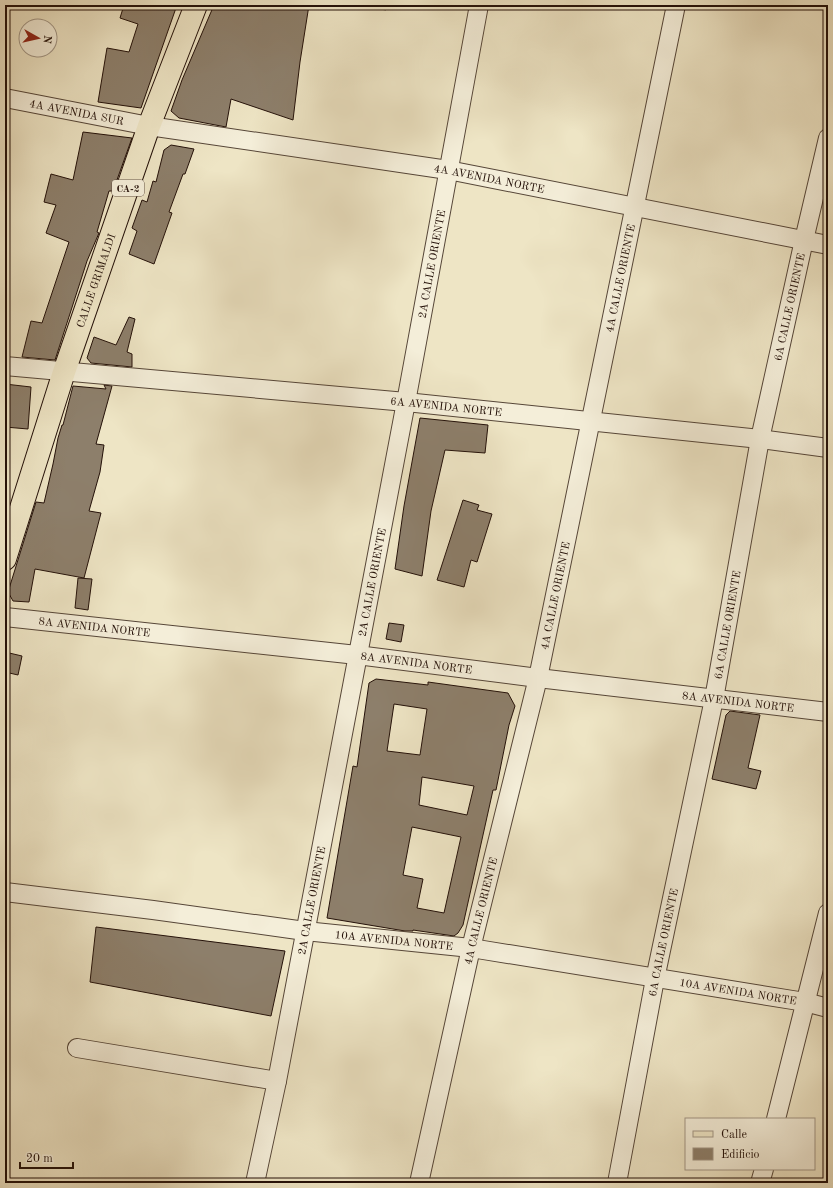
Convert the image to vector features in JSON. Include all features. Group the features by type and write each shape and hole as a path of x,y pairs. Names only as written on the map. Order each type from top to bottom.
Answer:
{"main road":[{"name":"CALLE GRIMALDI","path":"5,559 64,372 149,126 196,5"}],"street":[{"name":"2A CALLE ORIENTE","path":"255,1183 277,1081 406,402 479,5"},
{"name":"4A CALLE ORIENTE","path":"419,1183 471,948 538,678 676,5"},
{"name":"4A AVENIDA SUR","path":"5,98 149,126"},
{"name":"4A AVENIDA NORTE","path":"149,126 448,170 828,245"},
{"name":"6A CALLE ORIENTE","path":"617,1183 655,978 714,699 760,439 828,138"},
{"name":"6A AVENIDA NORTE","path":"5,366 406,402 760,439 828,448"},
{"name":"8A AVENIDA NORTE","path":"5,617 357,656 828,712"},
{"name":"10A AVENIDA NORTE","path":"5,892 153,910 305,931 471,948 806,1002 828,1008"},
{"path":"776,1118 828,913"},
{"path":"77,1048 277,1081"},
{"path":"760,1183 764,1170"}],"shaded area":[{"path":"356,5 387,5 386,10"}],"building":[{"path":"124,5 177,5 141,108 98,102 107,48 129,52 138,24 120,18"},
{"path":"214,5 309,5 293,120 231,99 226,127 179,118 171,111 182,80"},
{"path":"83,132 132,138 113,191 109,191 97,232 99,233 87,261 55,360 22,357 31,321 42,323 69,242 46,233 56,205 44,202 51,174 73,180"},
{"path":"171,145 194,149 169,212 172,213 154,264 129,254 137,231 132,228 142,200 147,202 153,181 156,182 164,150"},
{"path":"129,317 135,319 127,352 132,354 132,367 91,363 87,358 94,337 116,345"},
{"path":"5,384 31,387 28,429 5,427"},
{"path":"104,385 112,386 96,444 104,445 100,472 89,511 101,513 84,578 35,569 29,602 13,601 8,592 36,502 44,503 58,438 63,425 73,386 106,389"},
{"path":"420,418 488,425 485,453 445,450 431,511 422,576 395,569 404,506"},
{"path":"463,500 479,505 477,510 492,514 477,562 471,560 464,587 437,580"},
{"path":"78,578 92,579 88,610 75,608"},
{"path":"389,623 404,625 401,642 386,639"},
{"path":"5,652 22,656 18,675 5,672"},
{"path":"376,679 428,685 428,682 508,693 515,706 509,725 496,790 493,790 463,925 454,936 413,930 405,931 327,918 353,766 357,767 369,683","holes":["394,704 427,709 420,755 387,751","422,777 474,786 467,815 419,805","412,827 461,837 444,913 417,908 423,879 403,875"]},
{"path":"730,711 760,715 748,768 761,771 756,789 712,779 726,715"},
{"path":"96,927 285,951 271,1016 90,982"}]}
